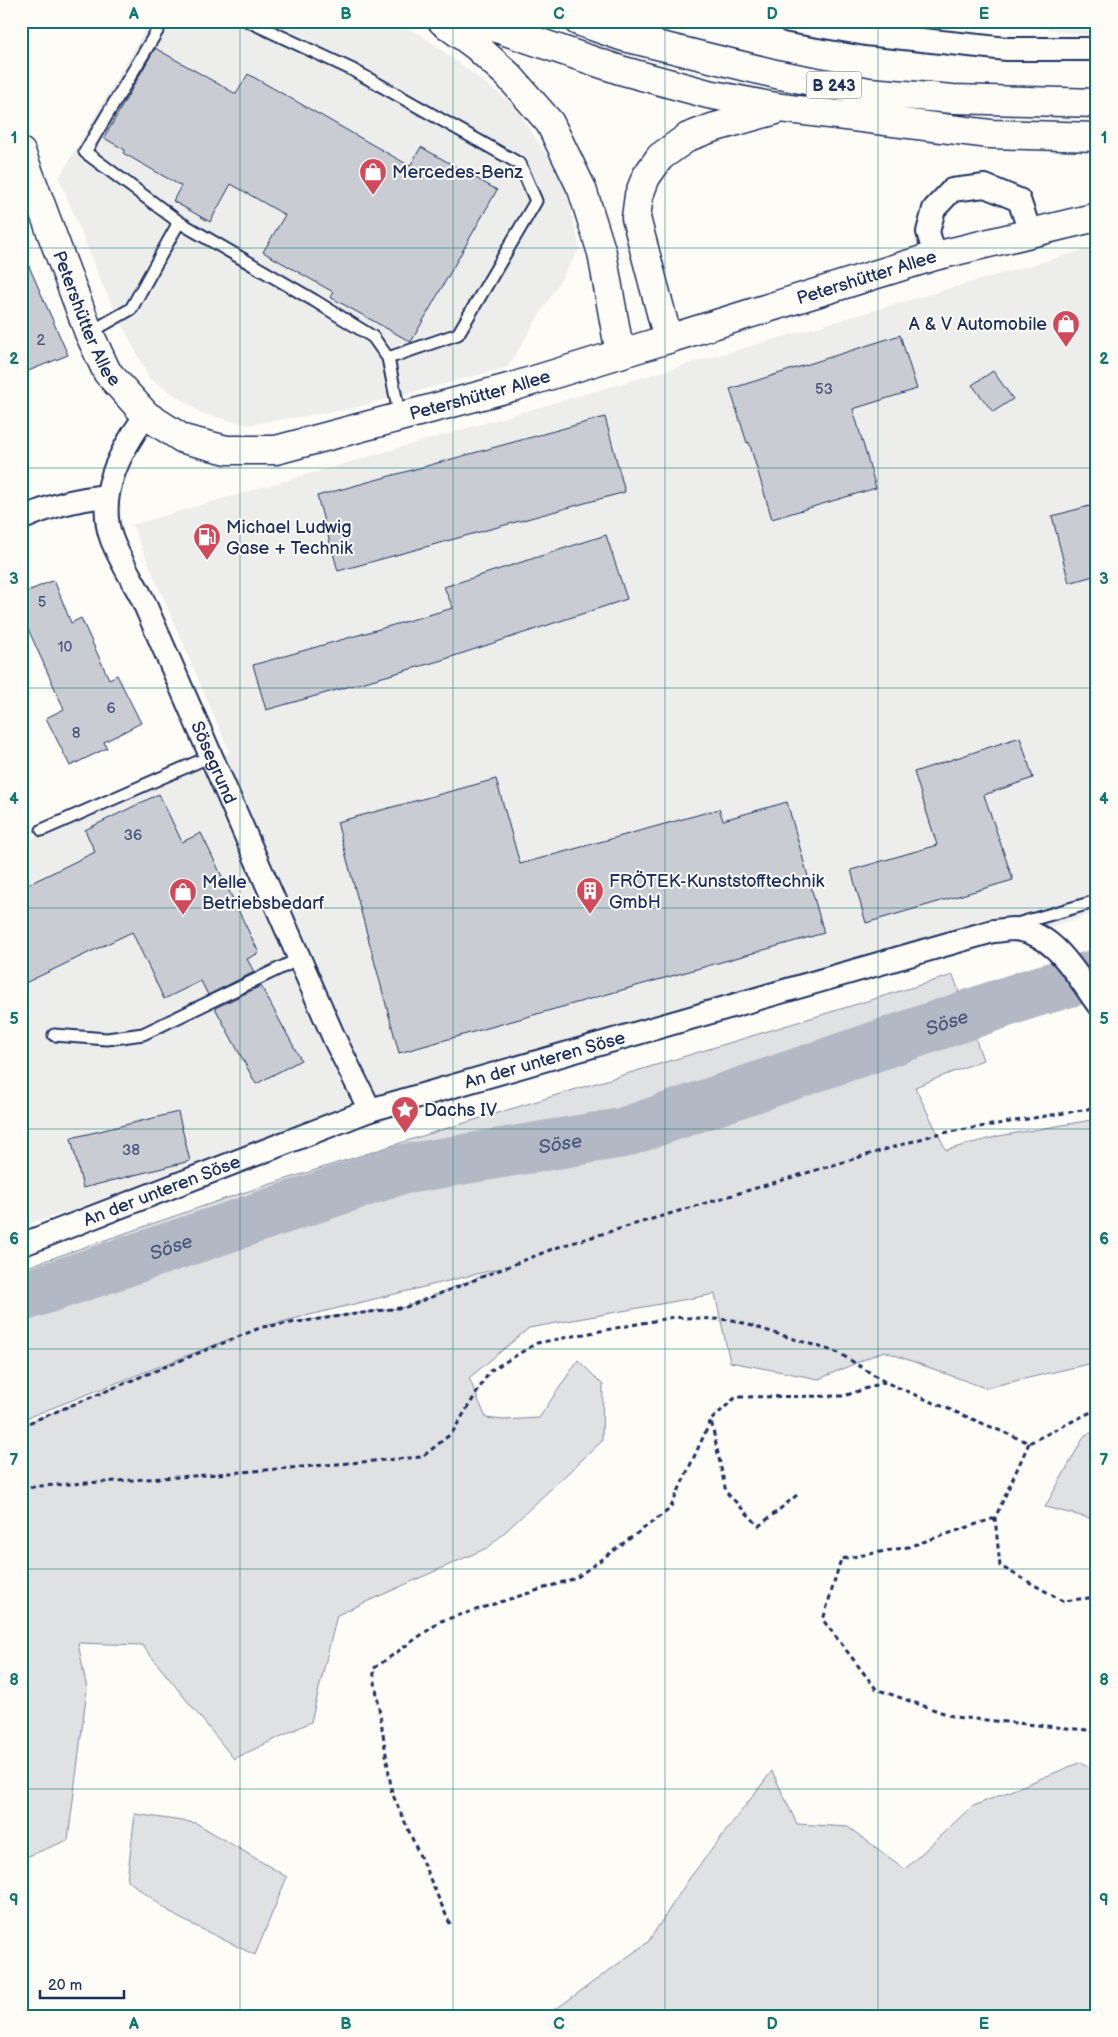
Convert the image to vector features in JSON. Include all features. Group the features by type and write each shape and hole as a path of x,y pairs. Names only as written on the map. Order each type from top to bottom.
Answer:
{"main road":[{"path":"442,21 476,46 510,76 550,123 582,189 602,253 620,354"},
{"name":"B 243","path":"476,21 620,70 708,94 781,108 990,134 1097,138"},
{"name":"B 243","path":"578,21 624,37 760,70 869,92 953,99 1097,103"},
{"path":"668,339 636,218 638,195 646,177 660,157 688,137 781,108"},
{"name":"Petershütter Allee","path":"21,152 89,333 107,372 146,415 183,439 227,450 276,450 400,418 620,354 935,256 1097,217"}],"street":[{"path":"789,21 866,34 1007,49 1097,49"},
{"path":"935,256 928,232 934,209 952,190 985,186 1019,200 1030,232"},
{"name":"Sösegrund","path":"146,415 134,432 113,472 107,496 107,516 112,539 142,598 335,1040 370,1110"},
{"path":"21,519 44,508 80,498 107,496"},
{"name":"An der unteren Söse","path":"21,1245 370,1110 993,931 1012,929 1032,933 1048,942 1066,960 1094,999"}],"lane":[{"path":"163,21 85,152 179,222 299,291 373,337 388,358 400,418"},
{"path":"248,21 353,70 520,164 536,201 458,334 388,358"},
{"path":"89,333 131,309 179,222"},
{"path":"42,830 211,756"},
{"name":"An der unteren Söse","path":"993,931 1097,901"},
{"path":"54,1035 108,1040 143,1034 299,959"}],"path":[{"path":"21,1426 262,1327 406,1306 555,1248 937,1134 1088,1109 1097,1105"},
{"path":"21,1489 40,1486 422,1458 452,1433 490,1371 537,1343 674,1317 733,1320 839,1353 886,1382 1029,1443"},
{"path":"450,1924 392,1793 373,1670 441,1621 576,1578 670,1509 711,1420 736,1397 844,1396 886,1382"},
{"path":"1097,1409 1029,1443 995,1518 1000,1566 1063,1601 1097,1597"},
{"path":"711,1420 726,1492 759,1526 798,1495"},
{"path":"995,1518 908,1548 841,1559 824,1620 876,1689 955,1717 1097,1731"}],"shaded area":[{"path":"150,21 391,21 422,35 513,104 564,181 580,248 508,367 350,409 247,425 201,413 149,378 102,284 59,178"},
{"path":"993,21 1097,21 1097,36 1093,36"},
{"path":"1097,246 1097,913 21,1226 21,843 200,762 230,753 132,525"},
{"path":"953,975 983,1060 915,1087 946,1150 999,1136 1097,1119 1097,1362 985,1388 884,1351 819,1379 730,1362 715,1294 529,1328 469,1378 486,1418 503,1420 539,1418 578,1360 603,1385 602,1441 489,1547 337,1615 311,1722 234,1759 142,1645 78,1643 87,1689 68,1840 21,1859 21,1426 230,1339 21,1420 21,1269 227,1198 438,1131","holes":["501,1268 406,1307 269,1325"]},
{"path":"1097,1431 1097,1516 1093,1519 1045,1507 1085,1435"},
{"path":"1081,1762 1097,1772 1097,2016 544,2016 648,1942 689,1879 772,1771 797,1824 848,1827 905,1869 971,1807"},
{"path":"135,1814 196,1823 287,1877 255,1955 177,1917 127,1880"}],"building":[{"name":"Mercedes-Benz","path":"155,48 236,94 248,74 410,166 421,147 497,190 411,342 330,297 333,292 263,252 285,215 231,184 210,222 173,201 181,186 123,153 125,150 104,138"},
{"path":"21,248 68,355 21,374"},
{"path":"900,335 917,389 853,409 876,488 772,519 749,442 747,443 730,389"},
{"path":"993,371 1013,399 993,412 972,385"},
{"path":"605,417 625,492 338,571 317,496"},
{"path":"1097,504 1097,575 1069,583 1052,516"},
{"path":"606,535 627,599 439,661 266,710 253,665 453,608 444,587"},
{"path":"54,580 71,623 81,618 109,679 117,675 141,723 104,742 107,748 70,766 46,718 64,709 28,629 21,632 21,594"},
{"path":"1020,737 1033,778 984,795 1013,880 866,923 851,870 937,845 914,772"},
{"name":"FRÖTEK-Kunststofftechnik GmbH","path":"496,779 520,864 719,809 723,820 787,802 824,933 399,1053 337,822"},
{"path":"159,794 182,842 201,833 259,953 247,959 254,972 208,995 201,981 164,999 132,932 21,985 21,888 95,852 85,830"},
{"path":"261,986 301,1060 256,1084 215,1008"},
{"path":"178,1112 190,1161 83,1188 71,1138"}],"waterway":[{"name":"Söse","path":"21,1297 399,1170 622,1133 1029,994 1097,974"}],"place":[{"name":"Mercedes-Benz","path":"373,196"},
{"name":"A & V Automobile","path":"1066,348"},
{"name":"Michael Ludwig Gase + Technik","path":"207,561"},
{"name":"FRÖTEK-Kunststofftechnik GmbH","path":"590,915"},
{"name":"Melle Betriebsbedarf","path":"183,916"},
{"name":"Dachs IV","path":"405,1134"}]}
